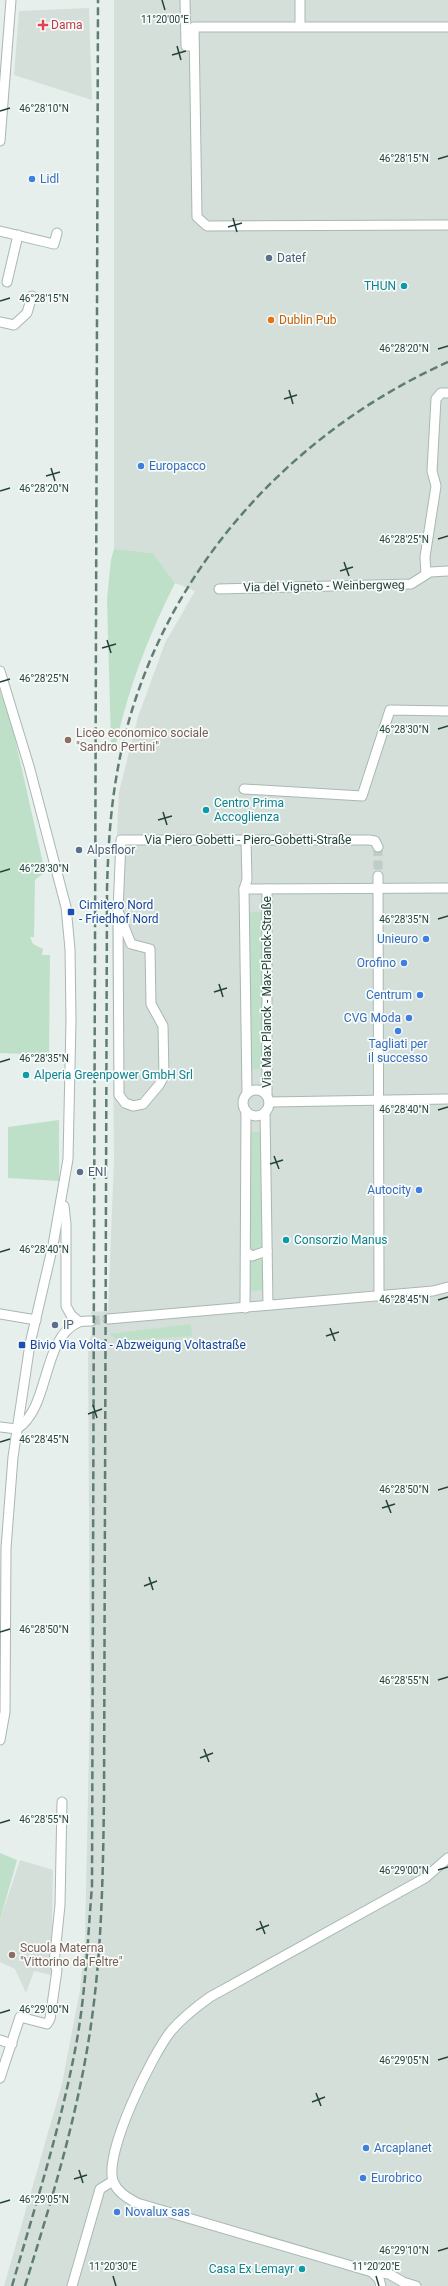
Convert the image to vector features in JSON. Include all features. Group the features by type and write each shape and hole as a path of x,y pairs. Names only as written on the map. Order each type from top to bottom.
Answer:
{"street":[{"path":"0,141 11,0"},
{"path":"185,0 186,46 194,46"},
{"path":"300,0 300,26"},
{"path":"448,27 194,27 194,46 197,217 207,226 448,225"},
{"path":"0,231 54,244 57,233"},
{"path":"7,282 18,235"},
{"path":"0,322 14,326 27,313 32,296"},
{"path":"426,574 425,557 436,486 432,471 436,399 441,393 448,393"},
{"name":"Via del Vigneto - Weinbergweg","path":"219,589 411,584 430,572 448,571"},
{"path":"0,671 29,766 66,907 70,949 71,1019 68,1159 62,1198 36,1320 17,1429 6,1548 3,1602 5,1712 0,1740"},
{"path":"244,789 362,796 390,710 448,711"},
{"name":"Via Piero Gobetti - Piero-Gobetti-Straße","path":"118,911 121,840 246,840 376,844"},
{"name":"Via Max Planck - Max-Planck-Straße","path":"246,840 247,880 244,889 247,1093"},
{"path":"378,876 379,1296"},
{"path":"244,889 448,888"},
{"name":"Via Max Planck - Max-Planck-Straße","path":"266,1095 267,889"},
{"path":"118,911 131,944 150,948 151,1004 163,1026 164,1076 159,1085 143,1104 133,1106 125,1103 119,1096 118,911"},
{"path":"245,1308 246,1111 243,1103 247,1093 253,1090 266,1095 379,1099 448,1099"},
{"path":"266,1095 268,1306"},
{"path":"246,1111 257,1116 265,1112"},
{"path":"62,1198 66,1224 66,1306 71,1315 79,1322"},
{"path":"246,1252 252,1256 267,1251"},
{"path":"108,1319 433,1291 448,1287"},
{"path":"0,1314 36,1320"},
{"path":"0,1427 17,1429 30,1419 60,1339 79,1322 91,1321"},
{"path":"0,2078 20,2017 47,2024 50,2019 57,1970 54,1963 60,1898 62,1802"},
{"path":"432,1873 448,1858"},
{"path":"416,2286 403,2282 389,2274 372,2272 137,2203 121,2194 113,2181 112,2170 114,2157 128,2110 156,2051 172,2030 191,2010 210,1997 432,1873 448,1867"},
{"path":"0,2040 12,2044"},
{"path":"72,2286 100,2190 113,2181"},
{"path":"372,2272 379,2279 381,2286"}],"shaded area":[{"path":"114,0 448,0 448,2286 4,2286 62,2084 80,1990 85,1938 90,1702 88,1343 92,1335 91,1312 108,1311 114,1161 112,937 119,792 138,717 165,643 195,591 175,583 153,553 114,549"},
{"path":"89,8 92,100 14,75 19,11"},
{"path":"20,1860 53,1870 51,1975 34,1971 26,1993 15,1969 0,1962 0,1920"}],"green space":[{"path":"114,549 153,553 175,583 140,662 127,702 116,744 111,743 107,599 111,560"},
{"path":"0,690 12,725 45,872 35,880 34,937 30,937 33,944 43,949 42,955 50,955 49,1055 0,1053"},
{"path":"248,912 264,912 264,1069 249,1069"},
{"path":"59,1120 59,1181 8,1178 8,1127"},
{"path":"249,1132 265,1132 264,1240 261,1249 256,1252 249,1248"},
{"path":"251,1259 258,1261 263,1259 264,1290 250,1291"},
{"path":"191,1324 192,1336 119,1341 109,1334"},
{"path":"0,1853 17,1860 0,1920"}],"tunnel":[{"path":"378,847 378,876"},
{"path":"91,1321 108,1319"}],"railway":[{"path":"12,2286 57,2130 72,2066 83,1997 92,1886 98,0"},
{"path":"25,2286 56,2184 74,2115 88,2045 93,2010 100,1931 104,1799 107,889 112,806 116,779 132,711 157,646 189,585 230,529 276,478 329,433 386,394 448,362"}],"place":[{"name":"Dama","path":"43,25"},
{"name":"Lidl","path":"32,179"},
{"name":"Datef","path":"269,258"},
{"name":"THUN","path":"404,286"},
{"name":"Dublin Pub","path":"271,320"},
{"name":"Europacco","path":"141,466"},
{"name":"Liceo economico sociale \"Sandro Pertini\"","path":"68,740"},
{"name":"Centro Prima Accoglienza","path":"206,810"},
{"name":"Alpsfloor","path":"79,850"},
{"name":"Cimitero Nord - Friedhof Nord","path":"71,912"},
{"name":"Unieuro","path":"426,939"},
{"name":"Orofino","path":"404,963"},
{"name":"Centrum","path":"420,995"},
{"name":"CVG Moda","path":"409,1018"},
{"name":"Tagliati per il successo","path":"398,1031"},
{"name":"Alperia Greenpower GmbH Srl","path":"26,1075"},
{"name":"ENI","path":"80,1172"},
{"name":"Autocity","path":"419,1190"},
{"name":"Consorzio Manus","path":"286,1240"},
{"name":"IP","path":"55,1325"},
{"name":"Bivio Via Volta - Abzweigung Voltastraße","path":"22,1345"},
{"name":"Scuola Materna \"Vittorino da Feltre\"","path":"12,1955"},
{"name":"Arcaplanet","path":"366,2148"},
{"name":"Eurobrico","path":"363,2178"},
{"name":"Novalux sas","path":"117,2212"},
{"name":"Casa Ex Lemayr","path":"302,2269"}]}
